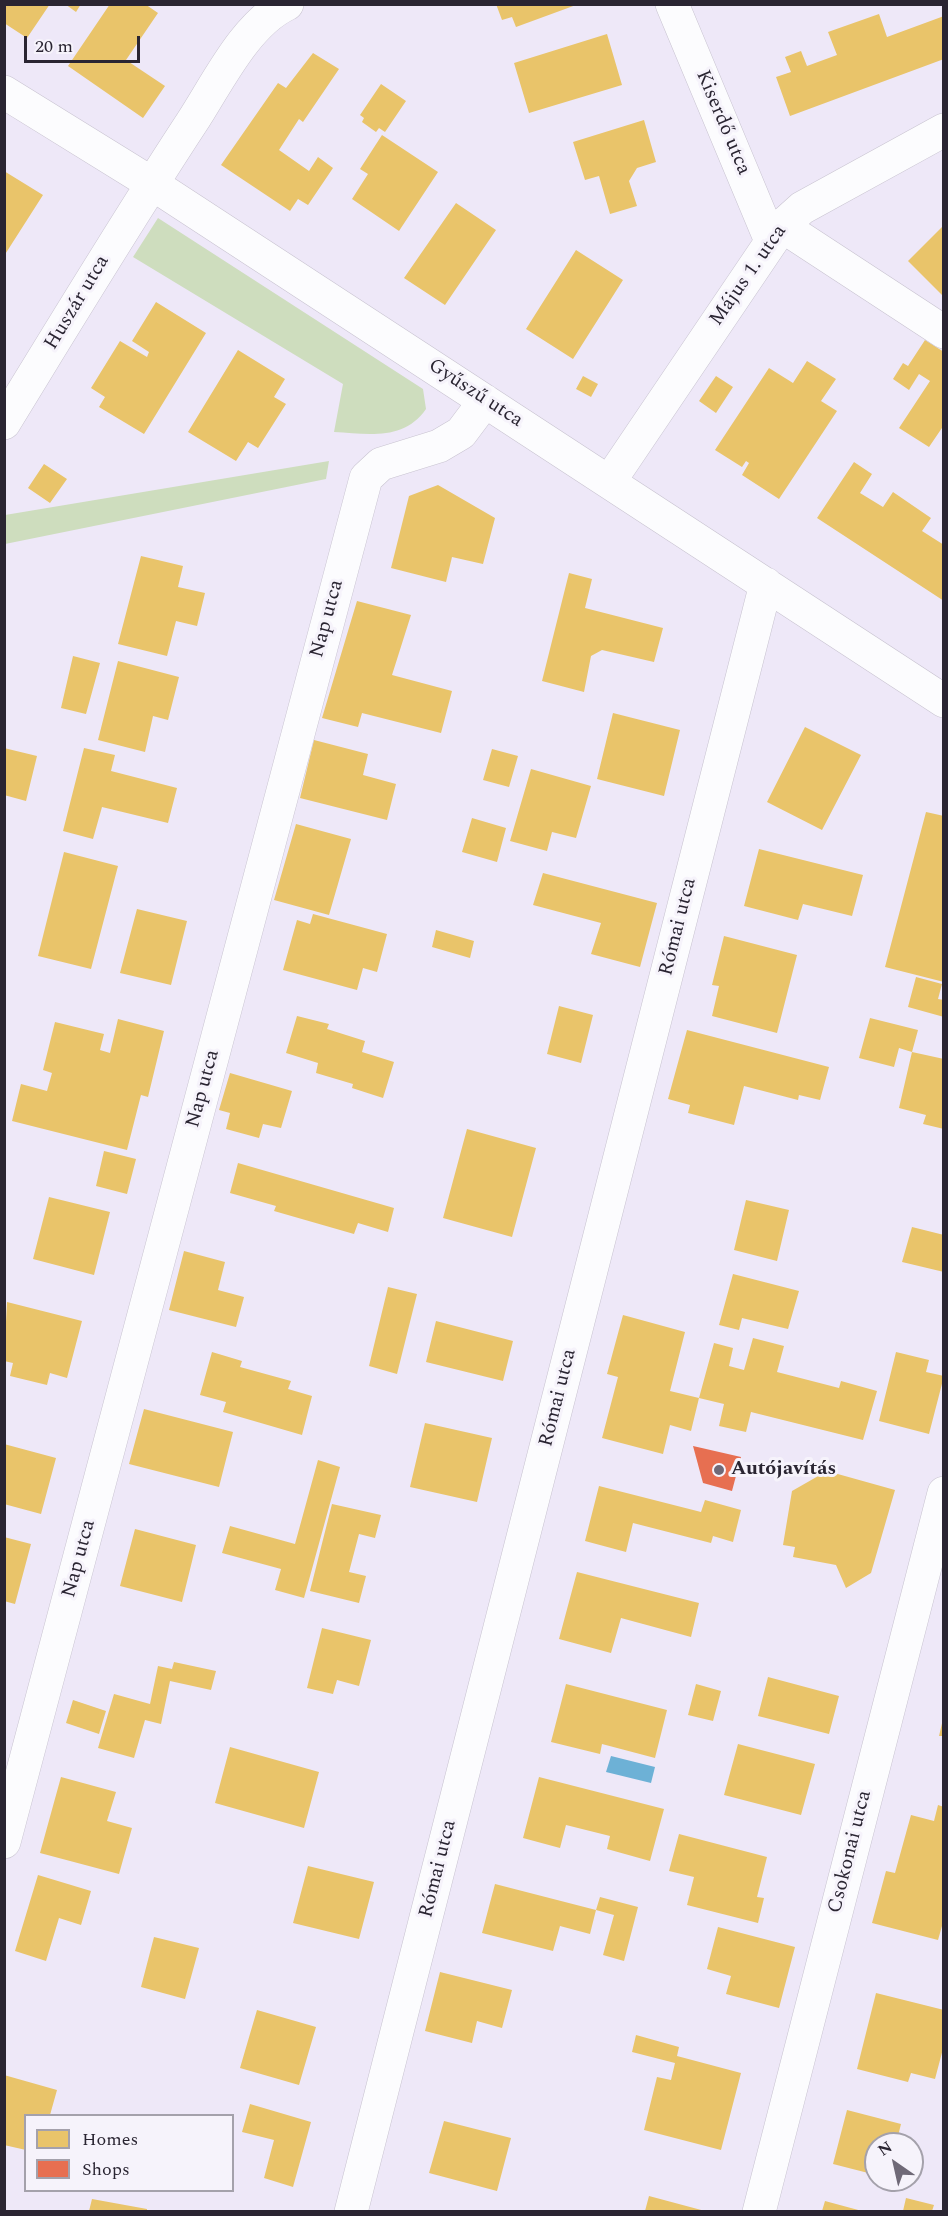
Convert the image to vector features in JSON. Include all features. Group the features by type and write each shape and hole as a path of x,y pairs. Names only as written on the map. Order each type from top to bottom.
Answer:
{"street":[{"name":"Huszár utca","path":"4,423 151,183 250,34 272,12 287,4"},
{"name":"Kiserdő utca","path":"672,4 776,234"},
{"name":"Gyűszű utca","path":"4,92 151,183 944,701"},
{"name":"Május 1. utca","path":"609,482 776,234 802,208 944,130"},
{"path":"776,234 944,332"},
{"name":"Nap utca","path":"4,1842 366,478 381,464 440,446 462,433 485,401"},
{"name":"Római utca","path":"351,2211 766,585"},
{"name":"Csokonai utca","path":"759,2211 944,1493"}],"green space":[{"path":"158,218 423,389 426,409 417,419 396,431 372,434 334,432 343,384 133,257"},
{"path":"329,461 326,479 5,544 5,515"}],"water":[{"path":"611,1756 655,1767 651,1783 606,1772"}],"building: Homes":[{"path":"4,4 50,4 27,38 4,23"},
{"path":"65,4 81,4 76,12"},
{"path":"110,4 145,4 158,13 126,60 165,86 143,118 68,66"},
{"path":"496,4 576,5 516,27 512,17 502,20"},
{"path":"879,14 887,37 944,16 944,59 790,116 776,77 791,72 785,57 801,51 807,66 837,55 828,32"},
{"path":"607,34 622,85 529,113 514,63"},
{"path":"313,53 339,69 303,122 299,119 279,150 309,171 318,157 333,168 308,205 298,199 290,211 221,165 278,83 286,88"},
{"path":"381,84 406,101 385,132 379,128 376,132 362,122 364,118 360,115"},
{"path":"644,120 656,162 637,168 629,181 637,206 610,214 599,176 585,180 573,142"},
{"path":"382,135 438,172 399,231 352,199 368,174 360,169"},
{"path":"4,171 43,195 4,256"},
{"path":"456,203 496,230 445,305 404,278"},
{"path":"944,225 944,297 908,261"},
{"path":"576,250 623,280 573,359 526,329"},
{"path":"156,302 206,333 144,434 99,407 105,397 91,388 120,341 147,357 149,352 132,341"},
{"path":"925,340 944,352 944,425 929,447 899,428 930,381 919,374 909,390 893,379 903,363 908,366"},
{"path":"238,350 285,379 274,397 286,404 258,448 248,442 236,461 188,432"},
{"path":"807,361 836,379 821,401 837,411 779,499 742,475 749,463 746,461 742,467 715,450 769,368 793,383"},
{"path":"583,376 598,384 591,397 576,389"},
{"path":"716,376 733,387 716,413 699,401"},
{"path":"854,462 872,474 860,493 883,507 893,492 931,518 922,531 944,545 944,601 817,518"},
{"path":"44,464 67,479 50,503 28,488"},
{"path":"438,485 495,518 483,564 452,557 446,582 391,568 409,496"},
{"path":"141,556 183,566 178,587 205,593 197,626 176,621 167,656 118,644"},
{"path":"569,573 592,579 585,608 663,628 654,662 602,650 591,656 584,692 542,681"},
{"path":"357,601 411,615 392,675 452,691 441,733 362,713 358,727 322,718"},
{"path":"73,656 100,663 86,714 61,708"},
{"path":"118,661 179,677 168,720 153,716 145,752 98,740"},
{"path":"613,713 680,730 664,796 597,779"},
{"path":"805,727 861,755 822,830 767,802"},
{"path":"314,740 368,754 363,775 396,784 387,820 300,798"},
{"path":"4,748 37,756 26,801 4,795"},
{"path":"84,748 115,755 111,771 177,788 168,823 102,807 93,839 63,831"},
{"path":"492,749 518,756 509,787 483,780"},
{"path":"531,769 591,786 576,838 552,832 547,851 510,841"},
{"path":"926,812 944,816 944,982 885,967"},
{"path":"472,818 506,828 497,862 462,852"},
{"path":"296,824 351,839 329,915 274,900"},
{"path":"759,849 863,875 852,916 803,904 798,920 744,906"},
{"path":"64,852 118,866 91,969 38,956"},
{"path":"543,873 657,903 640,967 591,954 601,923 533,905"},
{"path":"137,909 187,921 171,985 120,973"},
{"path":"313,914 387,934 377,972 363,968 357,990 283,970 297,920 310,924"},
{"path":"436,930 474,941 470,958 432,947"},
{"path":"724,936 797,955 777,1033 712,1016 719,986 712,985"},
{"path":"916,977 942,984 938,999 944,1000 944,1017 908,1007"},
{"path":"559,1006 593,1015 581,1063 547,1054"},
{"path":"297,1016 329,1024 327,1029 365,1041 362,1052 394,1062 383,1098 352,1088 353,1084 316,1073 318,1063 286,1053"},
{"path":"870,1018 918,1030 912,1052 899,1048 894,1067 859,1058"},
{"path":"118,1019 164,1031 148,1097 141,1095 127,1150 12,1121 21,1084 47,1091 52,1073 43,1070 55,1022 104,1034 100,1050 110,1053"},
{"path":"687,1030 829,1067 820,1100 799,1095 798,1100 744,1086 734,1125 688,1113 690,1105 668,1099"},
{"path":"912,1052 944,1059 944,1129 923,1124 926,1115 899,1108"},
{"path":"230,1073 292,1091 281,1128 263,1124 259,1138 226,1129 230,1113 219,1110"},
{"path":"467,1129 536,1148 512,1237 443,1218"},
{"path":"104,1151 136,1159 127,1194 96,1186"},
{"path":"238,1163 394,1208 388,1232 358,1223 354,1234 274,1211 276,1206 230,1193"},
{"path":"49,1197 110,1212 94,1275 33,1259"},
{"path":"746,1200 789,1210 777,1261 734,1250"},
{"path":"912,1227 944,1235 944,1272 902,1262"},
{"path":"184,1251 225,1262 218,1290 244,1297 236,1327 169,1310"},
{"path":"733,1274 799,1291 788,1329 742,1318 739,1330 719,1325"},
{"path":"388,1287 417,1294 397,1374 369,1366"},
{"path":"7,1302 82,1321 67,1378 50,1373 47,1385 10,1376 13,1363 4,1361"},
{"path":"623,1315 685,1332 670,1391 699,1398 691,1431 670,1425 663,1454 602,1438 618,1377 607,1374"},
{"path":"436,1321 513,1341 503,1381 426,1362"},
{"path":"753,1338 784,1346 777,1372 839,1388 841,1381 877,1391 863,1440 751,1412 746,1432 719,1426 724,1404 699,1398 714,1343 733,1348 729,1366 744,1370"},
{"path":"212,1352 242,1361 240,1367 291,1381 288,1389 312,1396 302,1435 223,1412 226,1402 200,1395"},
{"path":"896,1352 929,1360 926,1372 944,1376 929,1434 879,1421"},
{"path":"144,1409 233,1432 219,1487 129,1464"},
{"path":"425,1423 492,1438 477,1502 410,1487"},
{"path":"4,1444 56,1458 41,1514 4,1504"},
{"path":"318,1460 340,1467 304,1598 275,1590 281,1569 222,1553 230,1526 295,1544"},
{"path":"827,1471 895,1490 871,1573 846,1588 836,1565 793,1557 795,1547 783,1545 792,1491"},
{"path":"599,1486 701,1512 705,1500 741,1510 733,1542 713,1536 711,1543 633,1523 626,1552 585,1541"},
{"path":"332,1504 381,1515 375,1538 359,1534 349,1572 366,1576 359,1603 310,1591"},
{"path":"135,1529 196,1545 182,1602 120,1586"},
{"path":"4,1537 31,1544 15,1604 4,1601"},
{"path":"577,1572 699,1603 691,1637 621,1618 611,1653 559,1639"},
{"path":"322,1628 371,1640 359,1686 337,1680 333,1694 307,1688"},
{"path":"174,1662 216,1671 211,1690 170,1681 161,1724 145,1720 134,1758 98,1748 114,1694 150,1704 158,1666 172,1669"},
{"path":"768,1677 839,1696 829,1734 758,1716"},
{"path":"566,1684 667,1710 655,1758 602,1744 600,1754 551,1742"},
{"path":"696,1684 721,1691 713,1721 688,1715"},
{"path":"73,1700 106,1711 99,1734 66,1723"},
{"path":"943,1719 944,1736 939,1736"},
{"path":"738,1744 815,1764 801,1815 724,1795"},
{"path":"230,1747 319,1772 304,1828 215,1803"},
{"path":"61,1777 116,1792 107,1821 132,1828 119,1874 40,1853"},
{"path":"539,1777 664,1809 650,1861 607,1849 610,1836 566,1825 560,1848 523,1838"},
{"path":"938,1805 944,1807 944,1919 938,1940 872,1923 886,1871 895,1873 911,1815 934,1821"},
{"path":"679,1834 767,1857 757,1897 764,1898 758,1923 687,1905 694,1877 669,1871"},
{"path":"308,1866 374,1882 359,1939 293,1923"},
{"path":"38,1875 91,1891 81,1925 59,1918 46,1961 15,1951"},
{"path":"495,1884 596,1910 590,1934 560,1926 553,1951 482,1933"},
{"path":"600,1897 638,1907 624,1961 603,1955 614,1915 596,1910"},
{"path":"718,1927 795,1947 779,2008 726,1994 731,1976 707,1969"},
{"path":"154,1937 199,1948 185,1999 141,1987"},
{"path":"440,1972 512,1990 502,2028 477,2021 472,2043 425,2031"},
{"path":"876,1993 944,2010 944,2045 935,2079 911,2073 908,2082 857,2069"},
{"path":"257,2010 316,2027 299,2085 240,2068"},
{"path":"636,2035 679,2047 677,2056 741,2073 721,2150 644,2130 657,2077 671,2080 675,2063 632,2052"},
{"path":"4,2075 57,2090 50,2114 24,2114 24,2150 4,2145"},
{"path":"250,2104 311,2122 293,2187 264,2178 274,2140 242,2132"},
{"path":"847,2110 901,2124 899,2132 864,2132 864,2172 833,2164"},
{"path":"444,2121 511,2138 497,2191 429,2173"},
{"path":"649,2196 705,2211 645,2211"},
{"path":"906,2198 934,2205 932,2211 903,2211"},
{"path":"92,2199 147,2209 147,2211 89,2211"},
{"path":"825,2201 862,2211 822,2211"}],"building: Shops":[{"name":"Autójavítás","path":"693,1446 741,1457 732,1491 703,1483"}],"place":[{"name":"Autójavítás","path":"719,1470"}]}
